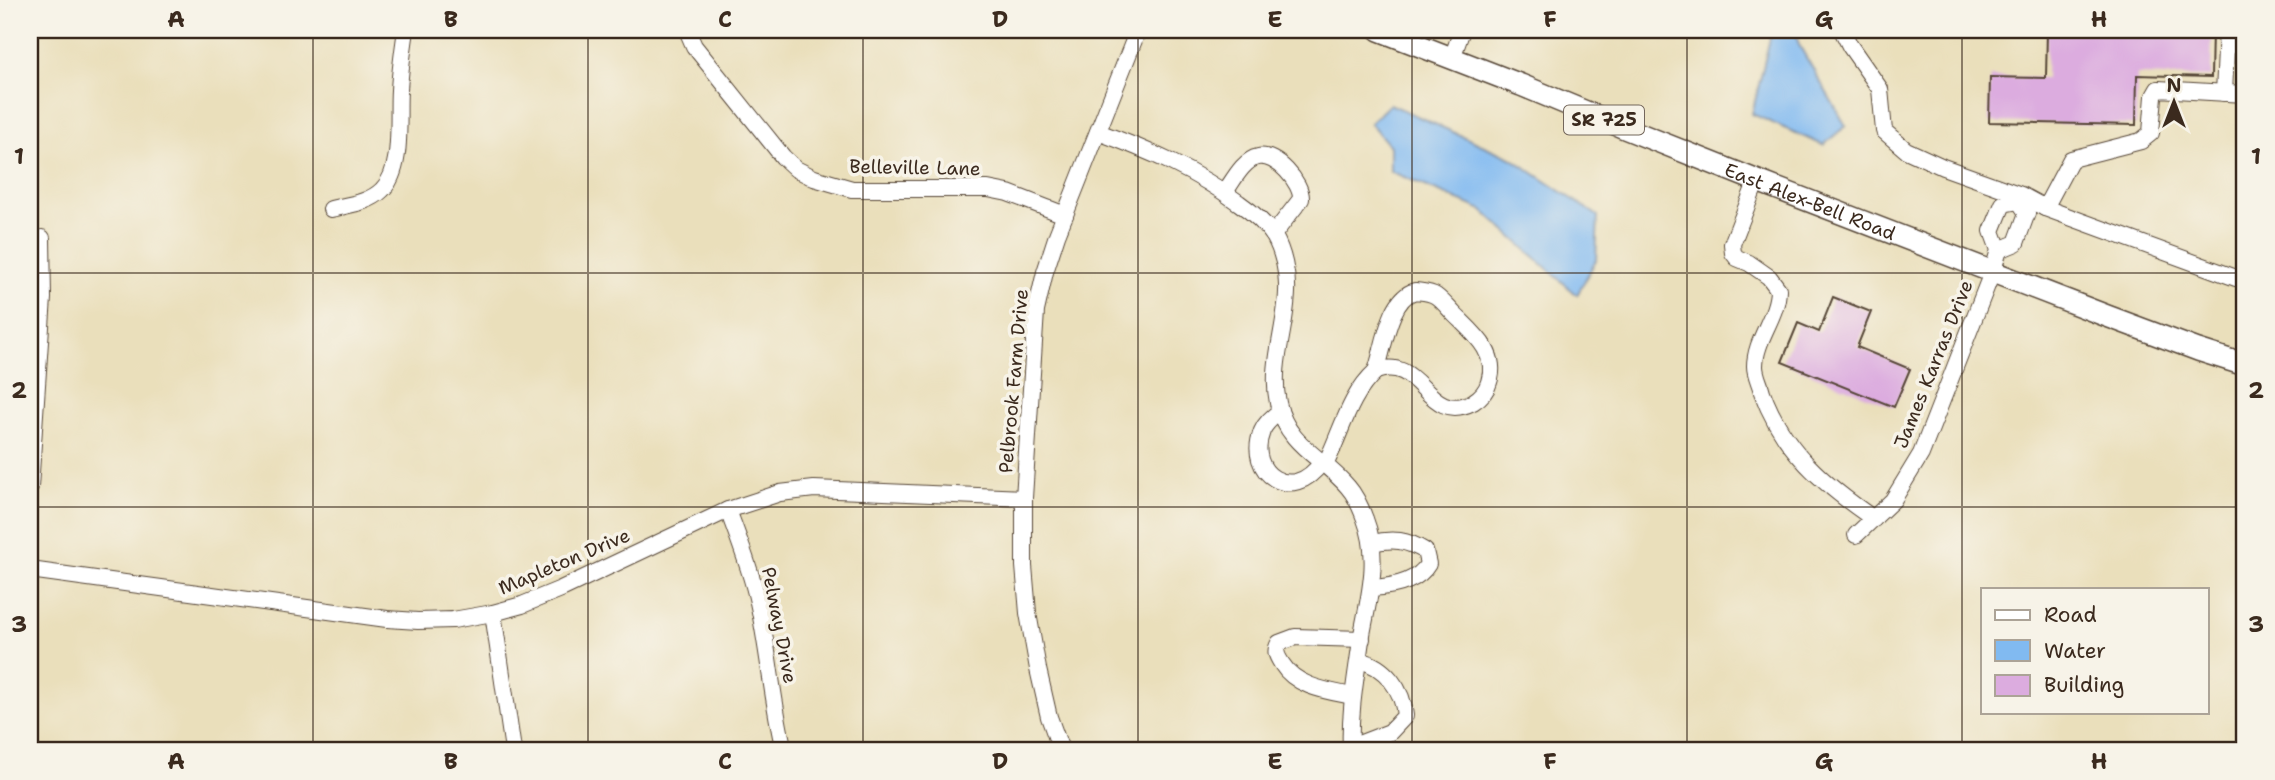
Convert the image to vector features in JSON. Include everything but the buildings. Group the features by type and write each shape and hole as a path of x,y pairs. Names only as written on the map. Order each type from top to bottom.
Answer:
{"main road":[{"name":"East Alex-Bell Road","path":"1379,30 1756,180 1996,260 2198,350 2245,365"}],"street":[{"path":"331,209 373,197 383,190 390,180 398,149 399,88 406,30"},
{"name":"Belleville Lane","path":"687,30 694,46 767,138 796,169 814,178 852,189 988,189 1065,215"},
{"name":"Pelbrook Farm Drive","path":"1061,750 1049,717 1041,681 1028,613 1024,566 1024,498 1036,311 1045,272 1065,215 1138,30"},
{"path":"1452,58 1462,30"},
{"path":"1842,30 1880,89 1884,131 1906,150 2045,208 2236,278 2244,275 2245,261"},
{"path":"2224,93 2227,30"},
{"path":"2045,208 2071,159 2141,141 2151,133 2154,96 2158,89 2245,94"},
{"path":"1098,132 1167,159 1225,192 1256,217 1273,235 1279,247 1287,288 1287,305 1276,366 1275,386 1280,411 1296,440 1347,486 1358,502 1372,543 1374,563 1371,588 1352,696 1351,749 1390,732 1405,716 1404,706 1388,676 1379,668 1359,660"},
{"path":"1225,192 1239,172 1258,157 1265,157 1277,163 1297,180 1302,191 1301,199 1273,235"},
{"path":"1756,180 1732,244 1737,258 1769,277 1778,289 1776,304 1755,364 1756,374 1767,405 1787,442 1837,494 1874,519"},
{"path":"1996,260 1992,231 1995,222 2003,204 2020,198"},
{"path":"1996,260 2016,243 2027,213 2020,198"},
{"path":"30,487 43,298 42,238"},
{"name":"James Karras Drive","path":"1856,535 1893,500 1921,454 1996,260"},
{"path":"1280,411 1267,422 1262,431 1260,462 1272,478 1289,483 1297,482 1307,479 1323,464 1338,442 1351,405 1365,381 1376,371 1386,368 1406,371 1432,398 1444,406 1456,407 1472,402 1482,395 1492,374 1492,363 1484,346 1436,296 1415,291 1402,298 1392,317 1376,371"},
{"name":"Mapleton Drive","path":"30,570 387,619 430,621 493,613 522,605 728,510 780,493 814,489 1024,498"},
{"name":"Pelway Drive","path":"728,510 752,576 759,604 774,706 785,750"},
{"path":"1371,588 1405,582 1419,574 1428,564 1425,551 1414,544 1399,540 1372,543"},
{"path":"493,613 513,750"},
{"path":"1352,696 1296,679 1285,669 1276,649 1279,643 1295,637 1362,639"}],"water":[{"path":"1772,30 1795,30 1799,45 1846,126 1823,145 1752,114"},
{"path":"1390,104 1511,158 1598,216 1596,260 1577,295 1482,210 1390,171 1390,146 1370,123"}]}
